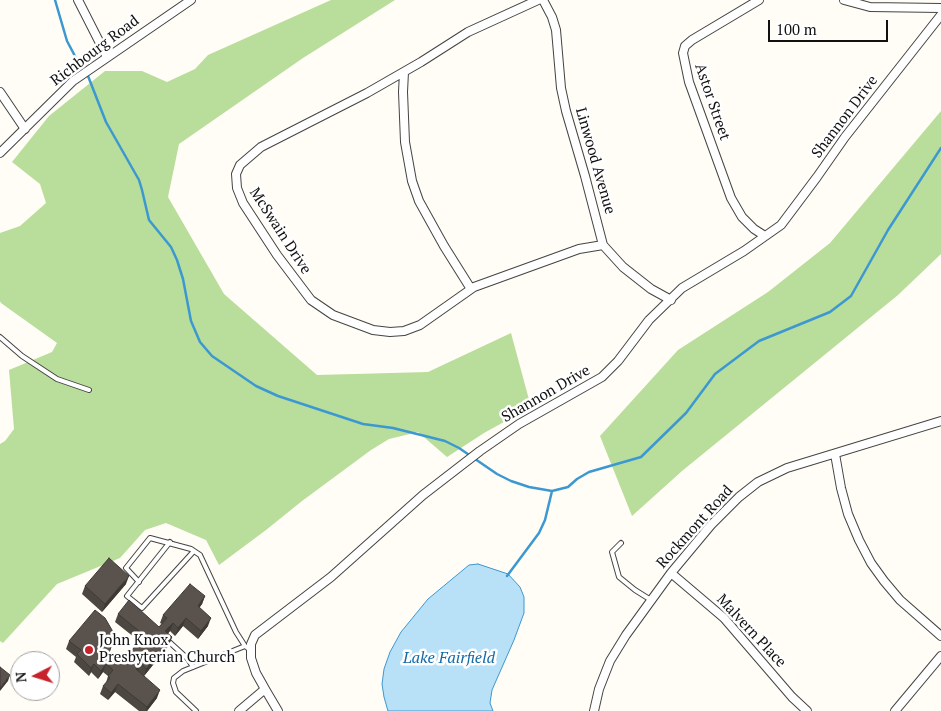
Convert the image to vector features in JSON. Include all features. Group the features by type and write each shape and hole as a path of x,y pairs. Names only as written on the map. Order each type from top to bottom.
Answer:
{"street":[{"path":"78,0 107,57"},
{"name":"Richbourg Road","path":"0,153 73,81 191,0"},
{"name":"McSwain Drive","path":"538,0 468,32 404,72 254,152 238,168 235,180 236,188 243,203 311,300 333,315 373,330 404,331 420,325 471,289 579,249 603,245"},
{"name":"Linwood Avenue","path":"543,0 556,30 561,88 566,111 603,245 623,266 651,288 671,300"},
{"name":"Astor Street","path":"759,0 692,40 685,46 683,53 690,82 731,198 742,217 754,229 765,236"},
{"path":"844,0 870,7 941,8"},
{"name":"Shannon Drive","path":"248,648 261,630 332,577 423,495 468,460 519,424 602,377 618,361 650,320 690,283 744,251 781,225 845,137 941,15"},
{"path":"404,72 405,142 412,181 444,246 471,289"},
{"path":"0,92 25,129"},
{"name":"Rockmont Road","path":"594,711 599,689 610,661 651,600 711,525 751,487 766,477 787,468 941,421"},
{"path":"835,454 848,514 871,563 900,600 941,636"},
{"name":"Malvern Place","path":"671,574 724,618 792,697 807,711"},
{"path":"248,648 252,663 278,711"},
{"path":"895,711 941,656"},
{"path":"239,711 265,689"}],"lane":[{"path":"0,337 22,356 57,379 89,390"},
{"path":"138,582 126,568 150,538 170,542 194,551 204,560 236,632 248,648 193,667 177,675 173,683 176,692 196,711"},
{"path":"146,615 142,608 128,596 170,542"},
{"path":"621,543 612,552 619,577 651,600"},
{"path":"142,608 194,551"},
{"path":"164,637 188,659 193,667"}],"green space":[{"path":"331,0 395,0 303,58 179,144 168,197 224,294 317,375 428,372 511,333 531,407 484,433 447,457 418,432 389,439 302,501 219,565 206,540 166,523 145,530 120,558 57,584 3,643 0,641 0,444 5,441 14,429 9,370 52,352 57,343 0,301 0,233 20,226 46,203 40,184 12,162 49,116 105,71 142,71 167,82 195,69 208,55"},
{"path":"941,111 941,254 898,295 682,471 632,516 600,436 678,350 768,292 830,243"}],"water":[{"name":"Lake Fairfield","path":"478,564 508,574 520,587 524,597 524,613 492,690 490,703 493,711 388,711 382,684 384,669 390,652 401,632 428,599 469,565"}],"building":[{"path":"109,558 129,576 105,604 85,586"},
{"name":"John Knox Presbyterian Church","path":"190,584 205,596 198,606 211,618 201,631 186,618 178,628 173,623 165,631 172,637 146,669 141,663 136,669 160,690 147,707 118,684 111,693 103,686 110,678 108,676 113,670 106,664 101,671 94,664 91,668 77,654 81,650 69,641 95,610 105,618 112,630 112,644 109,653 121,664 144,635 118,614 129,600 159,627 167,618 163,615"},
{"path":"0,667 10,675 0,688"}],"waterway":[{"path":"55,0 67,41 88,76 106,122 139,180 149,220 171,247 177,260 183,279 191,321 200,342 212,356 256,386 278,396 363,424 393,428 445,441 511,481 529,487 552,491 568,487 589,472 641,457 686,413 715,374 759,341 830,312 851,296 888,230 941,148"},
{"path":"507,576 539,533 545,520 552,491"}],"place":[{"name":"John Knox Presbyterian Church","path":"89,650"}]}
